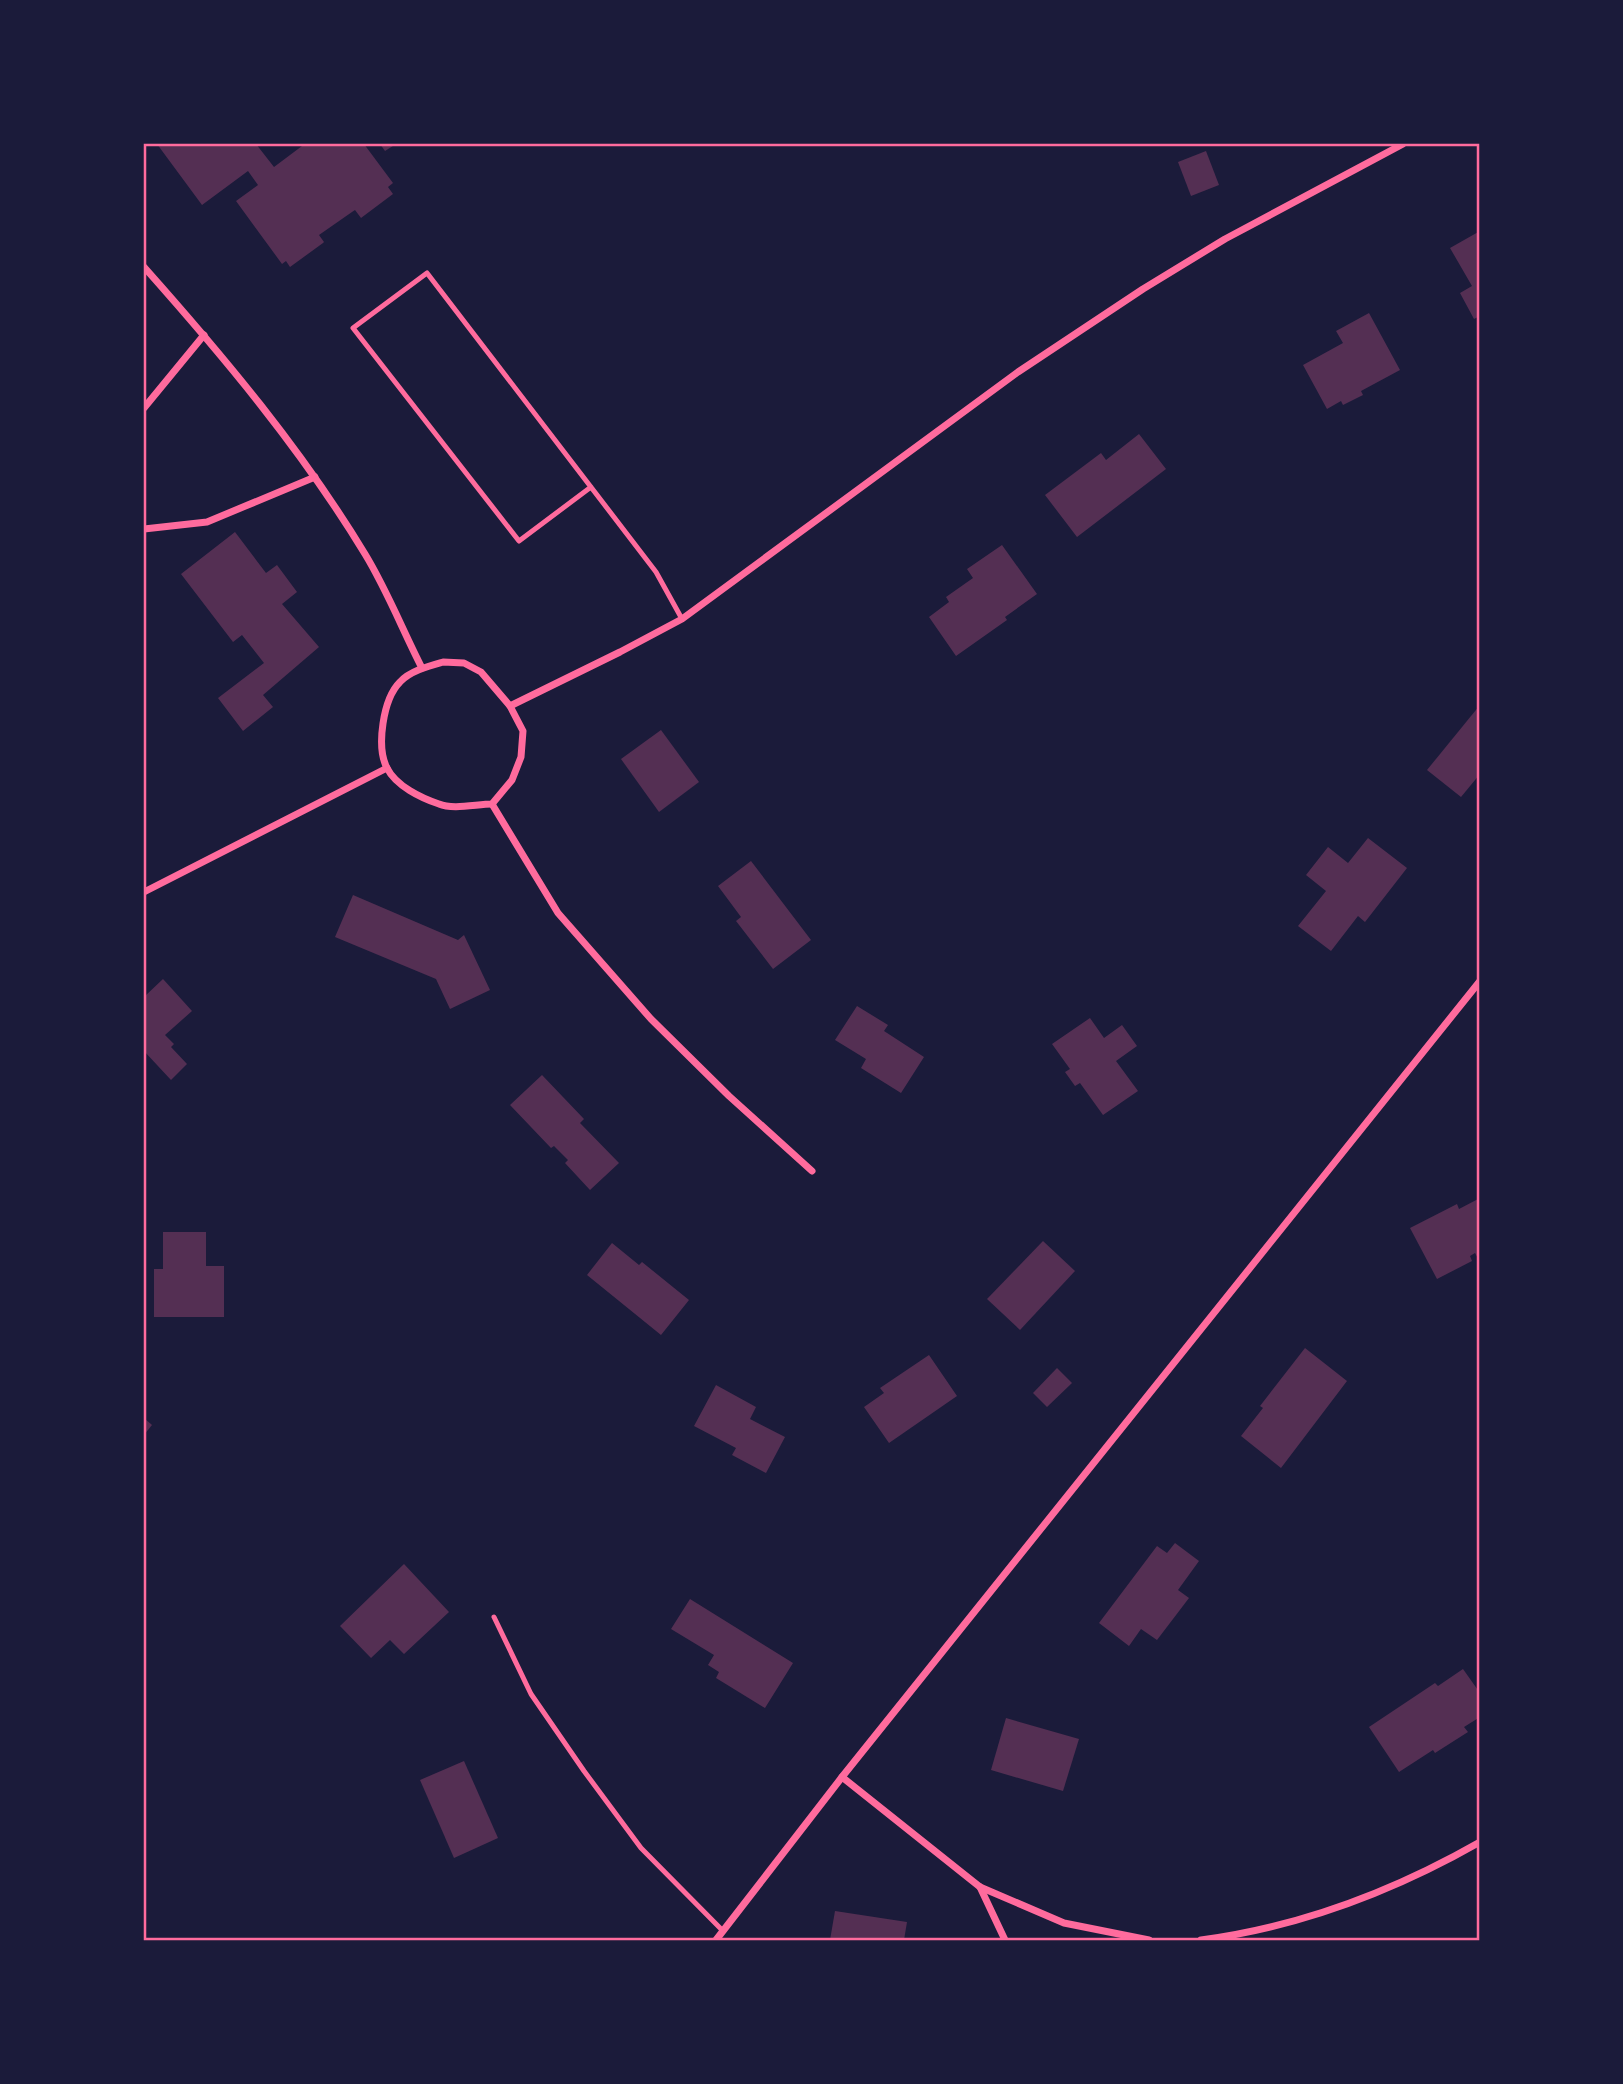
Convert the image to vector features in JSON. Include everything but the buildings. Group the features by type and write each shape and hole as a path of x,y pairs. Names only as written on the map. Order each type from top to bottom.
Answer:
{"street":[{"path":"510,706 682,619 1018,372 1143,289 1225,239 1403,144"},
{"path":"144,267 267,412 315,477 366,556 422,668"},
{"path":"144,408 204,335"},
{"path":"144,529 207,522 315,477"},
{"path":"443,662 464,663 481,672 510,706 523,732 521,757 512,779 492,804 442,806 405,788 387,768 381,732 385,708 400,682 422,668 443,662"},
{"path":"144,892 387,768"},
{"path":"492,804 558,913 634,1000 729,1096 812,1171"},
{"path":"716,1941 842,1777 1479,981"},
{"path":"842,1777 981,1887 1064,1923 1149,1941"},
{"path":"1201,1941 1244,1934 1352,1903 1452,1858 1479,1842"},
{"path":"981,1887 1005,1941"}],"lane":[{"path":"591,486 519,541 353,328 427,273 591,486 656,572 682,619"},
{"path":"494,1617 531,1694 584,1771 641,1848 723,1931"}]}
